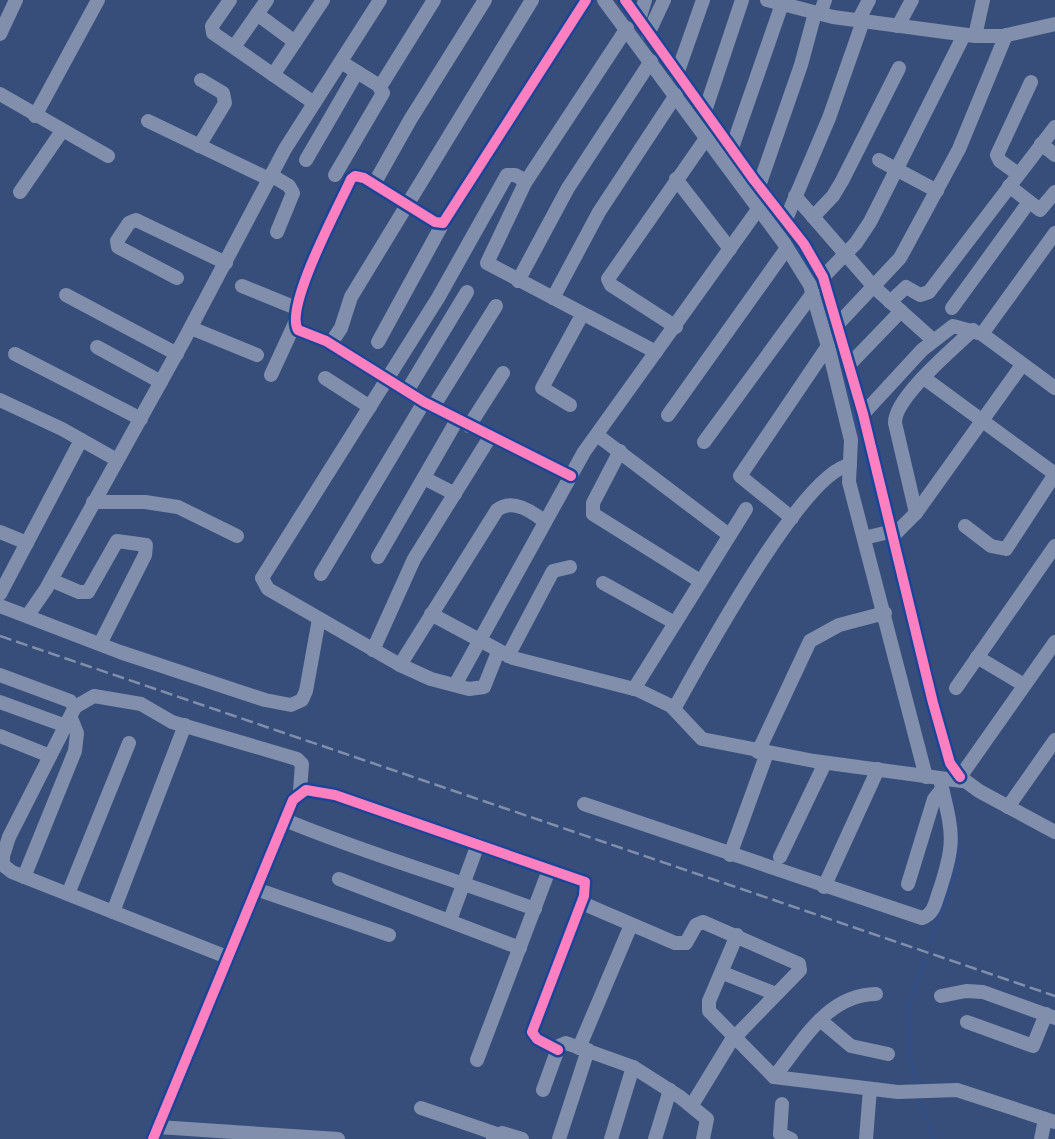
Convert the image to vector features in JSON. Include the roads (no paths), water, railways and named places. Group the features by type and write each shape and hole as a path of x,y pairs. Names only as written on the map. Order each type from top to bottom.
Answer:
{"street":[{"path":"1,30 16,0"},
{"path":"35,116 98,0"},
{"path":"230,0 211,30 314,103"},
{"path":"234,47 267,0"},
{"path":"274,75 320,5 304,0"},
{"path":"380,87 434,0"},
{"path":"374,184 410,120 485,0"},
{"path":"331,343 341,328 351,297 532,0"},
{"path":"377,342 443,223 586,0"},
{"path":"584,804 922,918 930,914 953,851 947,781 950,763 883,534 863,414 823,277 786,219 648,34 604,0"},
{"path":"625,0 651,61 787,248 813,293 851,440 849,482 883,534 885,613 947,781"},
{"path":"645,0 633,24 526,180 487,258 488,265 656,352"},
{"path":"648,34 664,0"},
{"path":"677,74 703,0"},
{"path":"705,111 742,0"},
{"path":"767,0 820,9 861,21 970,35 1006,35 1055,24"},
{"path":"786,219 829,118 869,0"},
{"path":"898,26 912,0"},
{"path":"823,277 864,232 970,35 983,0"},
{"path":"28,615 51,580 162,382 270,177 378,1"},
{"path":"732,148 782,4"},
{"path":"759,186 820,9"},
{"path":"257,13 295,42"},
{"path":"838,324 895,265 937,191 975,114 1006,35"},
{"path":"519,281 568,188 651,61"},
{"path":"335,175 383,94 380,87 341,62"},
{"path":"813,217 833,197 899,68"},
{"path":"306,160 357,72"},
{"path":"199,146 225,103 225,98 201,80"},
{"path":"1018,174 997,155 1031,82"},
{"path":"0,94 108,156"},
{"path":"553,299 599,212 676,95"},
{"path":"148,121 289,186 293,193 277,232"},
{"path":"849,365 895,307 906,287 920,295 929,292 1055,127"},
{"path":"20,192 62,131"},
{"path":"676,327 608,281 706,137"},
{"path":"1041,144 1055,155"},
{"path":"879,160 937,191"},
{"path":"526,180 507,175 438,298 262,578 268,589 400,665 455,685 484,687 553,571 570,568"},
{"path":"271,375 295,323 296,308 351,179 358,176 435,222 443,223"},
{"path":"676,179 730,249"},
{"path":"1009,186 1040,210 1055,192"},
{"path":"795,196 844,255 895,307 933,340"},
{"path":"952,308 1029,202"},
{"path":"455,685 545,522 597,435 758,208"},
{"path":"177,278 118,247 117,242 129,223 136,220 153,226 226,263"},
{"path":"916,513 894,417 900,405 925,378 977,332 1055,233"},
{"path":"668,415 787,248"},
{"path":"242,286 296,308"},
{"path":"407,391 467,292"},
{"path":"704,442 813,293"},
{"path":"66,295 177,354"},
{"path":"321,573 428,404 495,306"},
{"path":"570,405 542,388 582,315"},
{"path":"295,323 298,330 331,343 428,404 571,477"},
{"path":"863,414 933,340 953,326 977,332 1055,388"},
{"path":"191,328 257,355"},
{"path":"792,517 740,476 828,346"},
{"path":"97,347 162,382"},
{"path":"15,354 141,419"},
{"path":"883,534 916,513 1022,365"},
{"path":"379,557 424,478 503,373"},
{"path":"325,378 370,407"},
{"path":"925,378 1055,474 1006,548 991,546 965,526"},
{"path":"2,406 81,440 117,460"},
{"path":"597,435 729,536"},
{"path":"373,650 414,559 490,437"},
{"path":"0,594 81,440"},
{"path":"620,451 593,503 593,514 700,581"},
{"path":"674,709 768,551 792,517 834,470 850,465"},
{"path":"424,478 455,495"},
{"path":"93,502 145,502 178,507 237,536"},
{"path":"400,665 501,506 527,509 545,522"},
{"path":"634,689 746,509"},
{"path":"0,532 27,543"},
{"path":"51,580 79,592 88,592 117,541 146,545 145,555 101,642"},
{"path":"956,688 1055,546"},
{"path":"603,583 675,623"},
{"path":"0,606 216,684 265,700 291,705 302,700 306,691 319,619"},
{"path":"730,855 763,753 810,640 839,625 885,613"},
{"path":"431,614 503,654 634,689 674,709 702,739 763,753 947,781 1008,807 1055,832"},
{"path":"908,884 933,804 947,781 1055,642"},
{"path":"977,657 1024,685"},
{"path":"0,675 70,701 71,717 77,733 75,751 24,877"},
{"path":"227,957 24,877 6,869 1,860 9,837 50,756 71,717 85,698 100,696 150,707 168,720 300,761 300,792 285,820 155,1133 338,1139"},
{"path":"0,702 71,717"},
{"path":"113,912 185,725"},
{"path":"0,736 50,756"},
{"path":"1008,807 1055,740"},
{"path":"68,894 129,743"},
{"path":"780,857 825,763"},
{"path":"824,887 878,769"},
{"path":"300,792 311,790 335,795 584,882 582,903 532,1032 537,1039 558,1050"},
{"path":"285,820 360,851 415,865 535,909"},
{"path":"450,920 478,844"},
{"path":"477,1060 549,870"},
{"path":"340,879 520,948"},
{"path":"256,889 389,935"},
{"path":"582,903 675,943 686,943 699,923 737,935 799,964 800,970 734,1036 692,1105"},
{"path":"559,1139 583,1049 631,925"},
{"path":"737,935 709,1002 709,1011 774,1077 908,1092 957,1090 1050,1121 1041,1139"},
{"path":"723,972 776,994"},
{"path":"941,996 974,991 1050,1016 1033,1046 967,1022"},
{"path":"774,1077 820,1020 848,998 876,994"},
{"path":"820,1020 851,1046 888,1054"},
{"path":"543,1090 563,1043 583,1049 633,1067 692,1105 707,1119 703,1139"},
{"path":"611,1139 633,1067"},
{"path":"866,1139 870,1089"},
{"path":"655,1139 670,1090"},
{"path":"782,1104 780,1134 792,1139"},
{"path":"421,1108 495,1136 522,1139"}],"waterway":[{"path":"794,243 813,277"},
{"path":"819,293 829,326"},
{"path":"844,384 883,530"},
{"path":"885,539 896,580"},
{"path":"930,943 958,867 960,850 949,783"},
{"path":"917,1087 910,1056 908,1004 925,961"},
{"path":"919,1096 933,1139"}],"railway":[{"path":"0,636 1055,996"}]}
